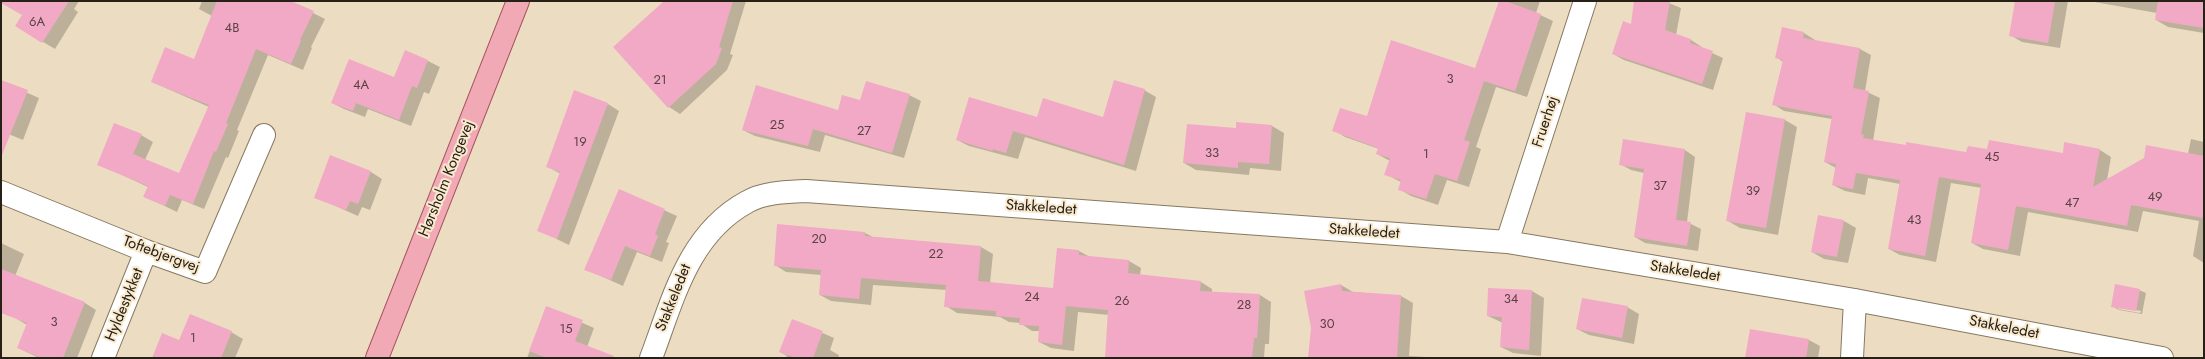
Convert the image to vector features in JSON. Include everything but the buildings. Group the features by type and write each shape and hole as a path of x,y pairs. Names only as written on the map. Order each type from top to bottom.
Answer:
{"main road":[{"name":"Hørsholm Kongevej","path":"376,358 518,1"}],"street":[{"name":"Fruerhøj","path":"1508,242 1585,1"},
{"name":"Toftebjergvej","path":"1,192 146,251 205,272 264,135"},
{"name":"Stakkeledet","path":"651,358 688,261 712,227 747,201 775,193 806,190 1508,242 1855,300 2162,358"},
{"name":"Hyldestykket","path":"103,358 146,251"},
{"path":"1852,358 1855,300"}]}
